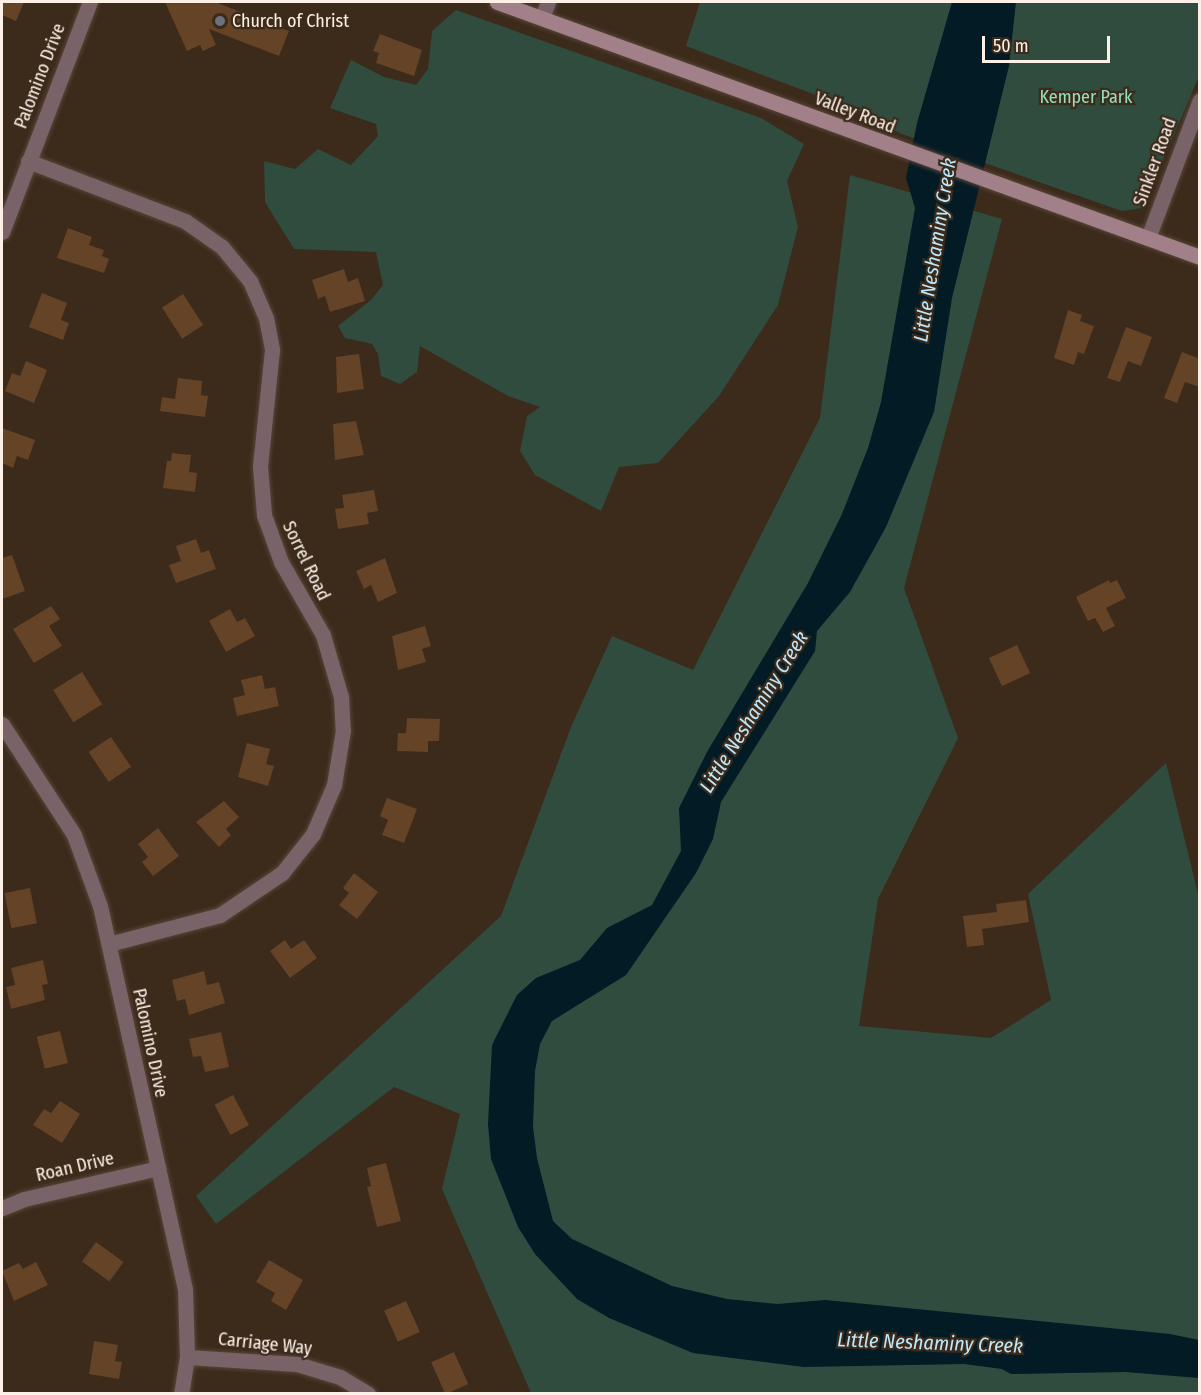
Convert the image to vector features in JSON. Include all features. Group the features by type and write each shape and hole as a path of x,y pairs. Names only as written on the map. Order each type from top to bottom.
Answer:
{"street":[{"name":"Palomino Drive","path":"2,232 90,2"},
{"name":"Valley Road","path":"498,2 894,149 1200,257"},
{"path":"542,18 548,2"},
{"name":"Sinkler Road","path":"1148,238 1200,100"},
{"name":"Sorrel Road","path":"28,161 185,221 222,247 250,281 266,318 272,350 260,466 264,515 281,562 323,635 340,697 343,730 334,785 313,834 282,873 220,915 108,944"},
{"name":"Palomino Drive","path":"2,724 74,835 90,869 185,1289 187,1357 181,1394"},
{"name":"Roan Drive","path":"2,1208 24,1199 158,1168"},
{"name":"Carriage Way","path":"187,1357 297,1364 340,1377 368,1394"}],"green space":[{"name":"Kemper Park","path":"700,2 1199,2 1199,76 1143,208 1122,211 899,133 874,117 686,46"},
{"path":"456,10 761,118 804,144 787,181 798,227 778,305 719,396 658,463 619,467 601,511 535,475 520,451 527,416 540,407 508,396 420,346 417,372 400,384 381,376 378,354 372,344 345,338 338,326 371,300 383,285 376,252 294,249 265,202 264,161 295,169 318,149 351,165 378,136 376,124 330,108 351,60 384,77 416,85 428,69 432,31"},
{"path":"850,175 1002,219 904,588 958,738 878,899 859,1026 991,1038 1051,1000 1028,894 1166,763 1200,902 1199,1393 531,1393 442,1189 460,1114 394,1087 216,1224 196,1196 501,916 571,727 612,636 693,670 820,418"}],"water":[{"name":"Little Neshaminy Creek","path":"952,2 1016,2 1009,66 952,298 934,412 886,527 850,592 817,631 815,651 721,802 713,839 696,873 626,975 552,1021 540,1044 535,1071 533,1127 537,1158 553,1221 572,1239 672,1286 727,1299 777,1304 825,1300 1170,1334 1199,1340 1199,1378 1125,1372 1011,1374 1002,1369 964,1364 804,1367 693,1353 609,1318 577,1299 535,1254 518,1227 491,1159 488,1124 492,1045 517,995 536,978 580,960 607,928 652,905 681,851 679,808 707,752 808,583 842,514 868,448 881,402 915,208 906,178 917,123"}],"building":[{"path":"2,2 24,2 16,21 2,15"},
{"name":"Church of Christ","path":"165,2 215,2 289,31 279,56 209,29 216,45 203,51 200,45 187,51"},
{"path":"380,34 422,50 414,76 376,63 379,53 373,51"},
{"path":"68,228 92,237 89,245 104,250 102,256 109,259 104,273 57,258"},
{"path":"344,269 348,282 358,278 365,301 330,312 325,296 318,299 312,280"},
{"path":"42,293 67,303 61,320 69,323 63,340 29,327"},
{"path":"183,294 203,325 182,339 162,308"},
{"path":"1068,310 1082,315 1080,321 1094,326 1084,354 1078,352 1074,365 1054,358"},
{"path":"1126,327 1152,337 1141,366 1128,361 1120,382 1107,378"},
{"path":"1182,352 1200,359 1200,387 1185,382 1177,403 1164,398"},
{"path":"359,354 364,389 337,393 336,357"},
{"path":"26,361 47,370 34,403 5,391 12,373 20,376"},
{"path":"178,378 202,381 201,395 208,396 205,417 160,411 162,397 175,399"},
{"path":"356,421 364,455 335,460 333,424"},
{"path":"2,428 35,440 28,460 17,456 13,468 2,463"},
{"path":"172,453 191,455 189,472 197,473 195,492 163,488 167,461 171,461"},
{"path":"374,490 378,511 367,513 369,524 338,529 335,509 344,508 342,495"},
{"path":"196,539 201,553 209,550 216,569 176,583 169,565 181,561 176,546"},
{"path":"12,555 25,591 2,599 2,558"},
{"path":"385,558 397,593 378,602 371,585 364,589 356,571"},
{"path":"1109,580 1110,583 1117,580 1126,598 1106,608 1115,626 1103,632 1095,618 1088,621 1076,597"},
{"path":"51,606 60,619 49,626 62,646 34,663 13,629"},
{"path":"230,609 237,622 245,618 255,636 226,652 209,621"},
{"path":"425,626 431,646 422,649 426,662 398,670 392,636"},
{"path":"1017,645 1030,673 1002,686 989,658"},
{"path":"82,672 102,704 73,722 53,690"},
{"path":"262,675 265,689 275,687 279,706 237,716 233,698 245,695 241,680"},
{"path":"407,718 440,719 439,741 428,741 428,752 397,751 398,733 406,733"},
{"path":"111,737 131,767 109,782 89,752"},
{"path":"247,743 270,749 266,764 274,766 268,786 238,777"},
{"path":"387,798 417,809 404,843 382,835 388,820 380,816"},
{"path":"224,801 239,817 226,829 231,835 219,847 196,822"},
{"path":"158,828 179,856 153,876 142,862 148,857 138,844"},
{"path":"354,873 378,892 357,919 339,905 349,893 343,888"},
{"path":"30,888 37,923 11,928 4,893"},
{"path":"1026,900 1029,922 982,929 984,945 967,947 963,916 997,912 996,904"},
{"path":"285,940 291,949 304,940 317,958 290,978 270,951"},
{"path":"43,960 48,984 42,985 45,1000 11,1009 6,987 15,985 11,968"},
{"path":"204,971 207,985 219,982 225,1003 189,1015 185,999 177,1001 172,980"},
{"path":"60,1031 68,1063 45,1069 37,1037"},
{"path":"221,1032 229,1067 205,1072 201,1056 193,1057 189,1039"},
{"path":"233,1095 249,1125 230,1135 214,1105"},
{"path":"60,1101 80,1114 62,1143 33,1125 44,1109 51,1113"},
{"path":"386,1163 401,1221 377,1227 367,1187 371,1186 367,1168"},
{"path":"96,1242 124,1262 109,1281 82,1261"},
{"path":"269,1260 303,1280 286,1310 271,1301 275,1293 256,1282"},
{"path":"36,1262 48,1285 14,1301 2,1271 19,1263 23,1269"},
{"path":"406,1301 420,1332 398,1342 384,1311"},
{"path":"94,1341 118,1345 115,1361 122,1362 119,1379 89,1374"},
{"path":"454,1352 468,1384 445,1394 431,1362"}],"place":[{"name":"Church of Christ","path":"220,21"}]}
